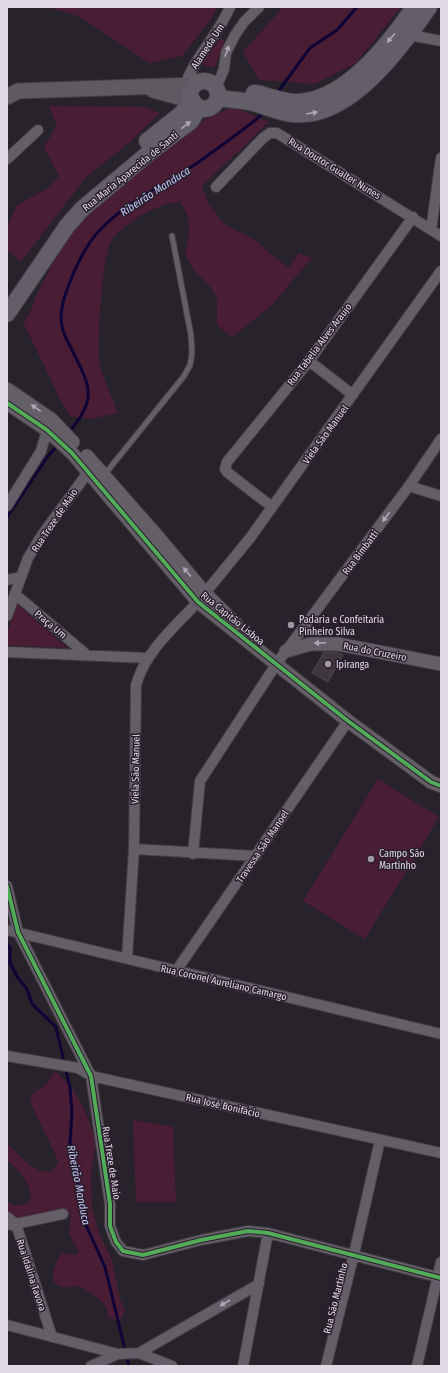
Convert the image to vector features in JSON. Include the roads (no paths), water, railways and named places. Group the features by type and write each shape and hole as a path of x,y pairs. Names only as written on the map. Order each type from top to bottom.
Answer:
{"main road":[{"path":"277,105 314,100 331,93 356,74 382,49 398,30 414,7"},
{"path":"7,97 18,92 190,85 200,81 207,81 217,92 258,99 277,105 293,114 313,114 334,106 358,90 410,35 429,7"},
{"name":"Rua Maria Aparecida de Santi","path":"7,314 67,226 82,209 150,152 191,121 196,104 191,93 190,85"},
{"path":"138,86 196,104"},
{"name":"Rua Maria Aparecida de Santi","path":"7,298 54,227 68,209 88,190 171,122 196,104 211,107 217,92"},
{"path":"163,93 172,102 171,122"}],"street":[{"name":"Alameda Um","path":"190,85 188,75 220,29 230,7"},
{"name":"Alameda Um","path":"217,92 224,69 226,53 235,35 244,22 259,7"},
{"path":"410,35 441,41"},
{"path":"7,159 38,130"},
{"name":"Rua Doutor Gualter Nunes","path":"216,187 263,138 270,133 277,133 441,236"},
{"path":"431,230 441,158"},
{"name":"Rua Tabelia Alves Araujo","path":"272,507 225,469 227,462 309,361 413,217"},
{"name":"Viela São Manuel","path":"127,958 134,849 136,685 139,673 148,658 201,597 272,507 441,271"},
{"path":"309,361 353,394"},
{"name":"Rua Capitão Lisboa","path":"7,389 51,419 55,433"},
{"name":"Rua Capitão Lisboa","path":"7,403 55,433 104,475 201,597"},
{"path":"7,506 41,451 55,433"},
{"name":"Rua Bimbatti","path":"193,854 200,781 277,663 409,486 441,439"},
{"name":"Rua Capitão Lisboa","path":"74,450 88,471 201,597 239,628 250,642 348,721 431,782 441,786"},
{"name":"Rua Treze de Maio","path":"7,616 28,558 42,535 88,471"},
{"path":"409,486 441,496"},
{"path":"7,580 21,577"},
{"name":"Praça Um","path":"15,594 87,655"},
{"name":"Rua do Cruzeiro","path":"286,651 311,644 338,644 441,664"},
{"path":"7,652 148,658"},
{"name":"Travessa São Manoel","path":"176,971 348,721"},
{"path":"134,849 193,854 256,856"},
{"name":"Rua Treze de Maio","path":"7,886 18,932 90,1076 110,1204 110,1226 116,1242 123,1251 143,1255 201,1240 248,1231 268,1233 354,1254 439,1278"},
{"name":"Rua Coronel Aureliano Camargo","path":"7,930 441,1034"},
{"name":"Rua José Bonifácio","path":"7,1056 45,1064 78,1068 90,1076 441,1154"},
{"name":"Rua São Martinho","path":"326,1366 354,1254 380,1140"},
{"path":"7,1217 11,1225 64,1214"},
{"name":"Rua Idalina Tavora","path":"11,1225 52,1337"},
{"path":"243,1366 268,1233"},
{"path":"417,1366 439,1278 441,1262"},
{"path":"138,1353 259,1284"},
{"path":"7,1325 118,1354 138,1353 172,1366"},
{"path":"91,1366 118,1354"}],"lane":[{"path":"104,475 184,376 190,365 192,353 191,335 172,236"}],"waterway":[{"name":"Ribeirão Manduca","path":"277,93 310,48 337,30 357,7"},
{"name":"Ribeirão Manduca","path":"68,433 78,421 84,410 88,400 88,391 82,371 66,339 61,322 61,312 65,295 73,274 88,245 100,230 121,211 182,173 258,118 263,112"},
{"name":"Ribeirão Manduca","path":"7,517 48,456 58,445"},
{"name":"Ribeirão Manduca","path":"7,944 10,948 10,963 18,978 27,989 32,1004 56,1027 70,1088 72,1112 70,1143 85,1223 105,1267 129,1366"}],"place":[{"name":"Padaria e Confeitaria Pinheiro Silva","path":"291,625"},
{"name":"Ipiranga","path":"328,664"},
{"name":"Campo São Martinho","path":"371,859"}]}
